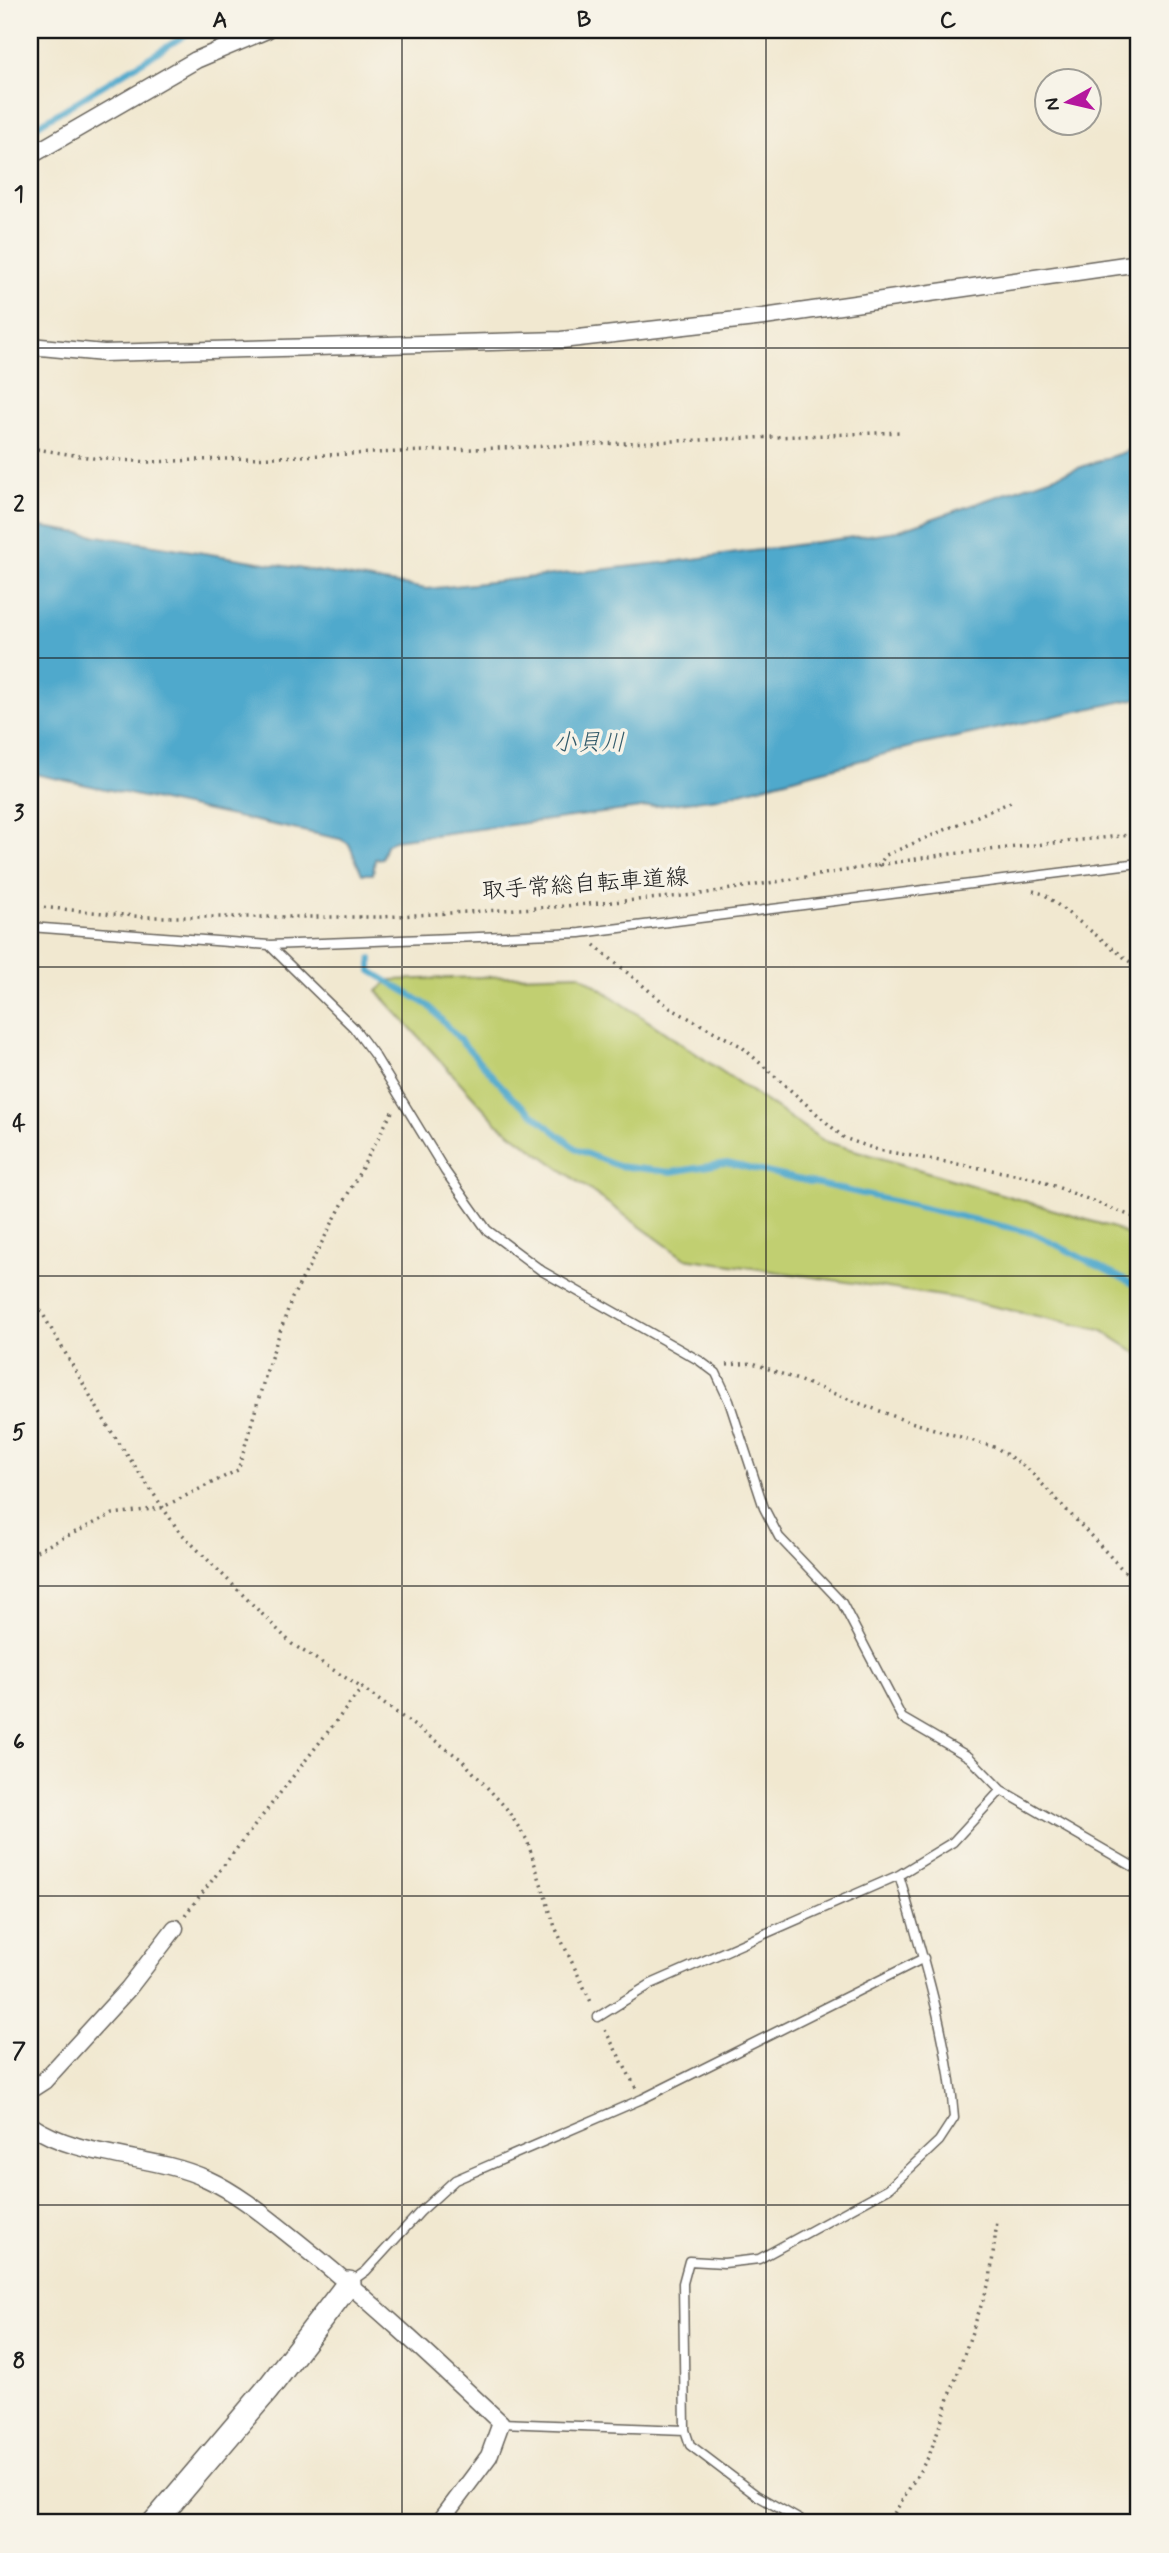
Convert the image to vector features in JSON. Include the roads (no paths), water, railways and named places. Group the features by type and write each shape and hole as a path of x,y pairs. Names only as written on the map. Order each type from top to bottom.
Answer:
{"street":[{"path":"30,156 196,60 267,30"},
{"path":"30,345 104,353 561,340 764,317 1139,263"},
{"path":"30,2090 44,2081 128,1989 175,1927"},
{"path":"30,2125 45,2135 76,2147 160,2163 207,2179 253,2206 349,2283 501,2423 489,2456 439,2523"},
{"path":"154,2523 267,2390 349,2283"}],"lane":[{"path":"30,927 269,945 580,933 1139,863"},
{"path":"269,945 354,1028 375,1056 487,1230 542,1271 716,1373 729,1401 764,1508 779,1537 842,1603 902,1718 969,1757 1001,1790 1139,1870"},
{"path":"598,2017 652,1984 899,1875 953,1842 1001,1790"},
{"path":"820,2523 802,2521 756,2495 690,2445 685,2430 683,2283 689,2261 724,2263 759,2259 889,2188 939,2141 954,2118 947,2062 924,1958 899,1875"},
{"path":"349,2283 366,2271 455,2180 642,2099 924,1958"},
{"path":"501,2423 685,2430"}],"water":[{"name":"小貝川","path":"1139,447 1139,698 915,746 718,798 394,840 386,845 382,858 375,859 373,874 362,874 349,844 340,839 30,773 30,525 427,589 679,561 897,531"}],"waterway":[{"path":"30,130 194,30"},
{"path":"371,959 371,971 429,1006 513,1098 578,1150 618,1166 671,1172 727,1163 1033,1233 1139,1287"}]}
